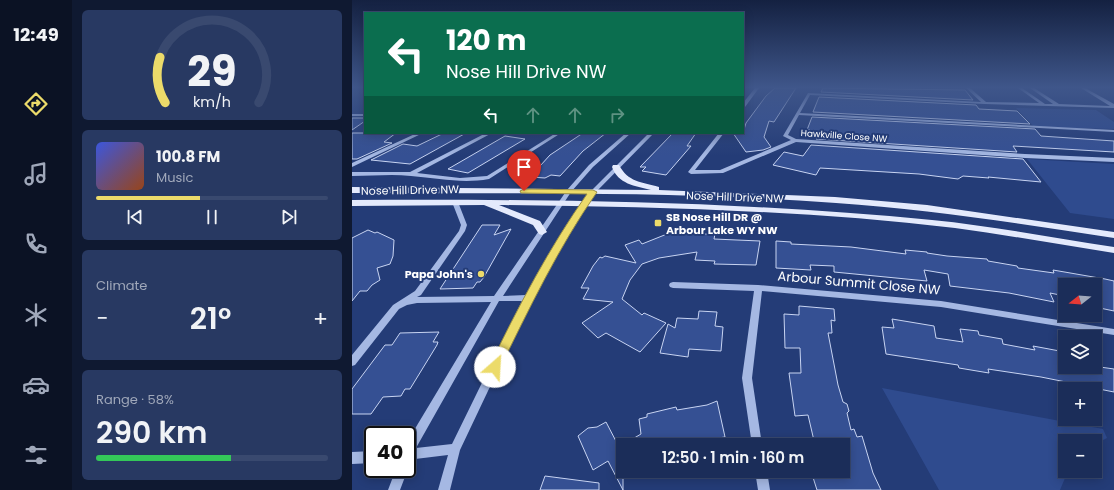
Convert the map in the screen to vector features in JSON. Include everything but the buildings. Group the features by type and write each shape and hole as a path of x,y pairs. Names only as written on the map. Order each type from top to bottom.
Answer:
{"main road":[{"path":"616,167 617,172 623,179 668,193"},
{"name":"Nose Hill Drive NW","path":"352,190 668,193 835,200 927,208 1114,235"},
{"path":"482,202 533,221 537,223 542,232"},
{"name":"Nose Hill Drive NW","path":"352,203 562,203 765,209 926,222 1114,250"}],"street":[{"name":"Hawkville Close NW","path":"800,111 785,136 795,140 1025,156 1114,160"},
{"path":"798,114 1114,131"},
{"path":"352,115 364,115"},
{"path":"352,165 419,134"},
{"path":"411,174 488,134"},
{"path":"352,174 411,174 441,178 482,179 489,177 557,134"},
{"path":"416,438 497,298 569,192 591,166 629,134"},
{"path":"444,490 455,449 528,298 593,192 616,167 651,134"},
{"path":"721,134 691,172 721,172 795,140"},
{"path":"352,362 396,307 418,293 462,231 464,225 455,202"},
{"name":"Arbour Summit Close NW","path":"673,285 758,288 941,304 1114,332"},
{"path":"756,438 747,378 758,288"},
{"path":"404,302 417,300 528,298"},
{"path":"416,452 455,449"},
{"path":"352,458 364,457"},
{"path":"394,490 399,478"},
{"path":"762,478 764,490"}],"shaded area":[{"path":"1019,111 1097,111 1114,122 1114,129 1034,127"},
{"path":"1027,159 1114,164 1114,219 1070,213"},
{"path":"882,388 1058,421 1058,426 1087,426 1103,429 1107,438 1102,440 1102,434 1058,434 1058,478 1065,478 1060,490 939,490"}],"place":[{"name":"SB Nose Hill DR @ Arbour Lake WY NW","path":"658,223"},
{"name":"Papa John's","path":"481,274"}],"route":[{"path":"495,367 528,298 578,214 593,192 524,191"}]}
